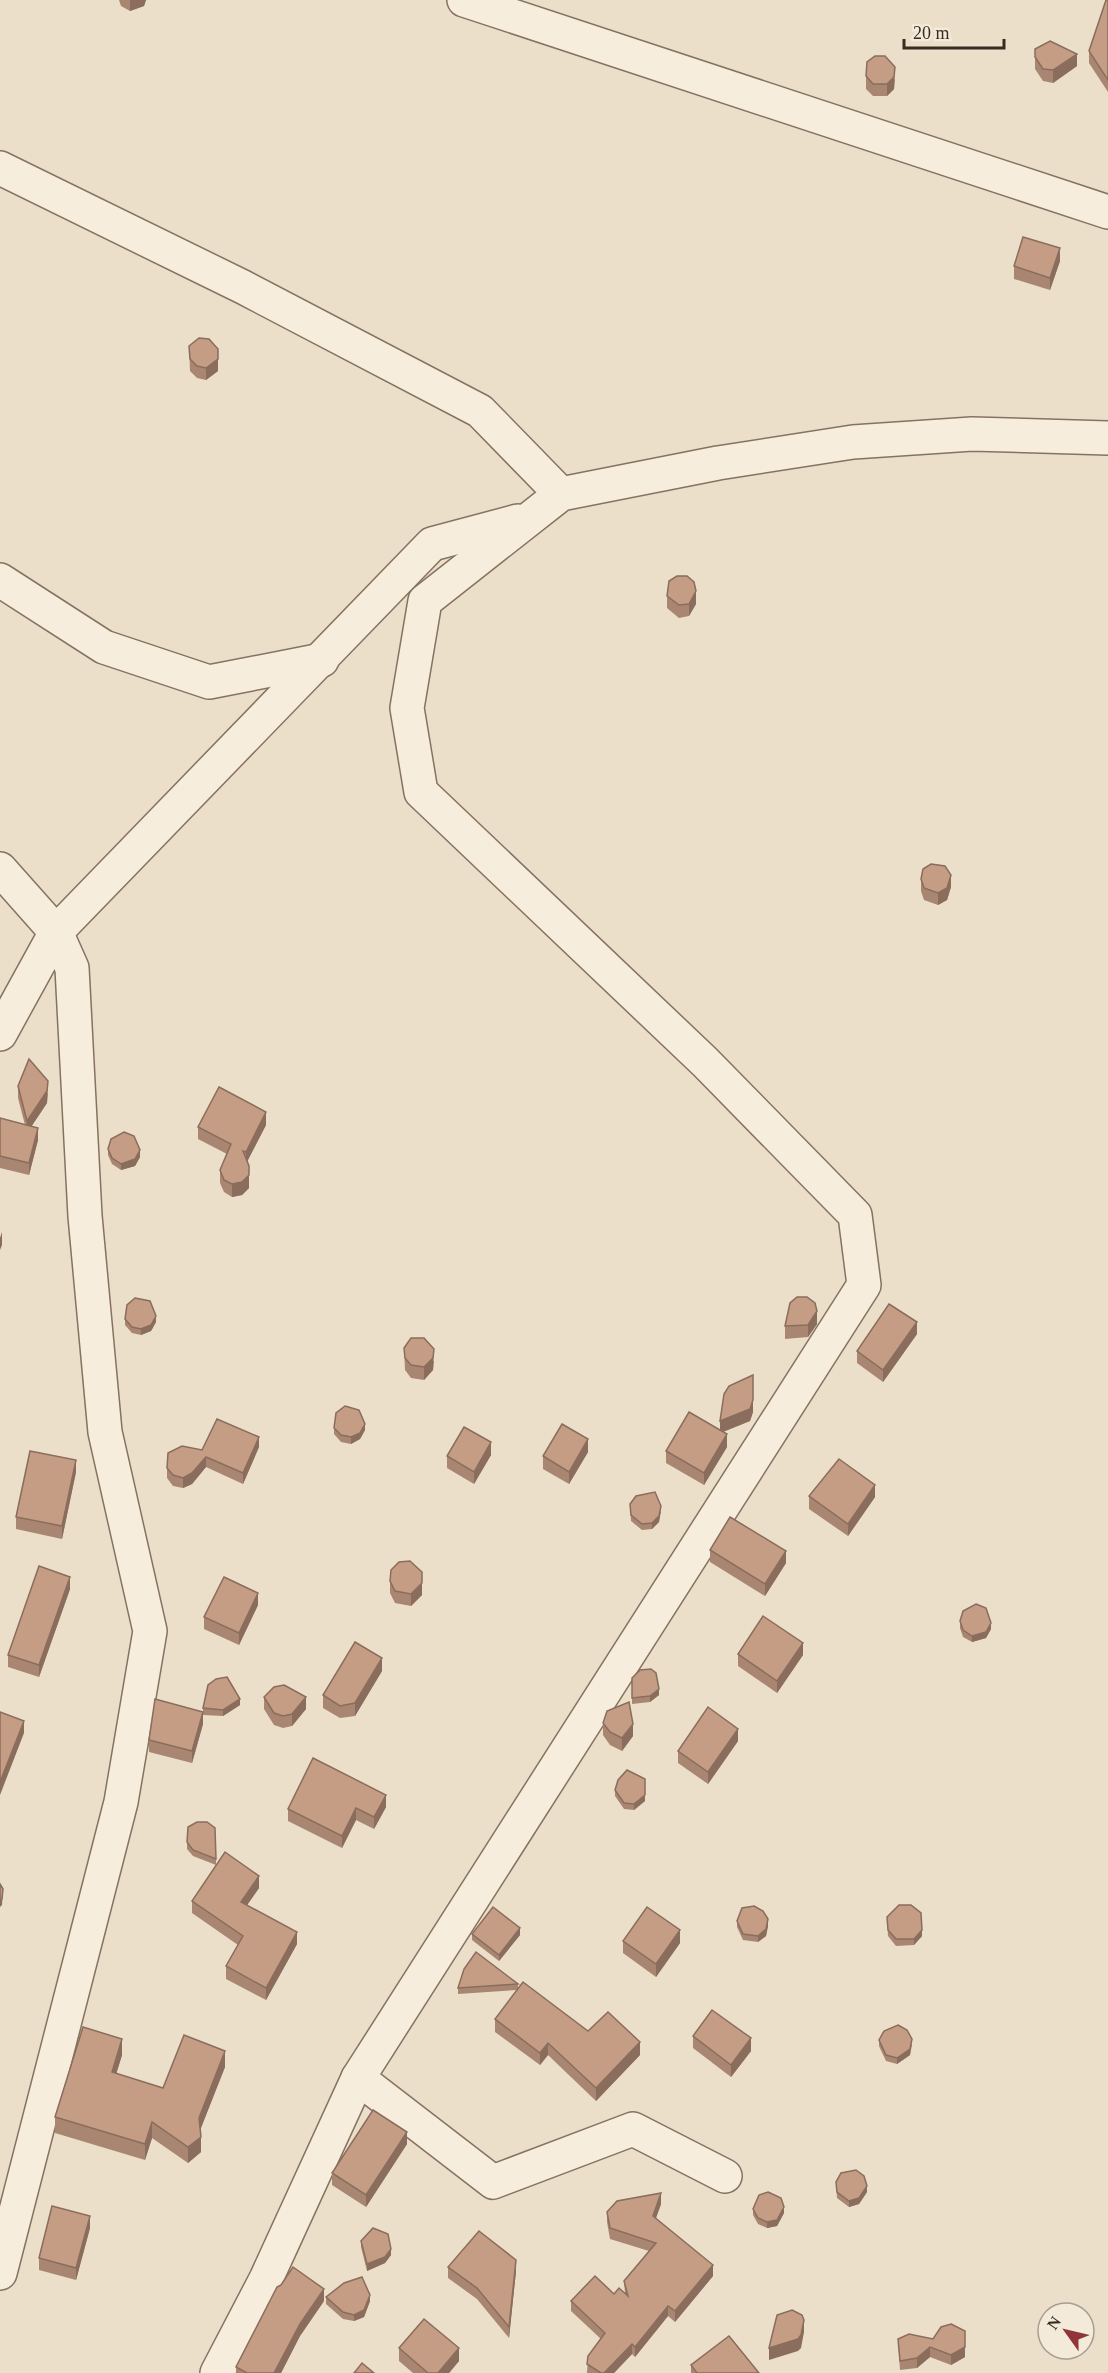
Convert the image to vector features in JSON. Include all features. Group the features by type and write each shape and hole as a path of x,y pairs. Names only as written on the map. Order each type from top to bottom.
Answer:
{"street":[{"path":"464,0 1108,212"},
{"path":"0,168 243,286 480,411 561,494"},
{"path":"217,2373 266,2278 358,2078 864,1285 855,1215 705,1062 421,792 407,708 425,601 561,494 718,463 853,442 972,434 1108,438"},
{"path":"0,1034 56,932 432,544 531,518"},
{"path":"0,580 104,647 209,682 322,660"},
{"path":"0,869 56,932 72,968 85,1216 105,1432 150,1631 121,1802 0,2272"},
{"path":"358,2078 493,2182 633,2129 725,2176"}],"building":[{"path":"1106,0 1108,0 1108,80 1089,51"},
{"path":"1050,41 1077,54 1053,70 1043,69 1035,57 1035,49"},
{"path":"875,56 885,56 895,67 894,77 887,84 873,84 866,76 867,62"},
{"path":"1023,237 1060,248 1050,278 1014,266"},
{"path":"199,338 209,339 218,349 218,359 206,368 197,366 190,359 189,346"},
{"path":"677,576 687,576 694,582 696,591 689,604 679,605 667,596 669,581"},
{"path":"931,864 945,866 951,875 947,888 938,893 924,888 921,879 923,869"},
{"path":"29,1059 48,1081 47,1091 27,1121 18,1086"},
{"path":"219,1087 266,1112 246,1152 243,1151 249,1166 249,1175 242,1182 232,1184 224,1180 220,1170 231,1144 198,1127"},
{"path":"0,1118 38,1128 29,1163 0,1156"},
{"path":"124,1132 134,1136 140,1150 135,1159 121,1164 112,1158 108,1149 111,1139"},
{"path":"797,1297 807,1297 815,1303 817,1311 808,1325 785,1326 790,1303"},
{"path":"135,1298 150,1301 156,1316 151,1325 141,1329 132,1327 125,1319 127,1305"},
{"path":"889,1304 917,1322 883,1370 857,1351"},
{"path":"411,1338 424,1338 434,1349 433,1358 424,1367 411,1365 405,1358 404,1348"},
{"path":"753,1375 753,1400 750,1409 720,1421 724,1394 729,1386"},
{"path":"345,1406 359,1410 365,1424 360,1433 351,1437 341,1435 334,1428 336,1413"},
{"path":"689,1412 727,1434 704,1473 666,1451"},
{"path":"217,1419 259,1437 243,1473 206,1457 192,1473 183,1478 173,1475 167,1468 168,1453 182,1446 202,1450"},
{"path":"562,1424 588,1439 569,1472 543,1456"},
{"path":"464,1427 491,1442 474,1472 447,1456"},
{"path":"30,1451 76,1460 62,1526 16,1517"},
{"path":"839,1459 875,1485 848,1524 809,1496"},
{"path":"655,1492 661,1506 659,1516 652,1523 642,1524 631,1515 630,1504 636,1496"},
{"path":"730,1517 786,1551 765,1584 710,1550"},
{"path":"410,1561 422,1572 422,1583 411,1594 395,1591 390,1581 391,1570 399,1562"},
{"path":"39,1566 70,1577 39,1665 8,1655"},
{"path":"224,1577 258,1593 239,1633 204,1617"},
{"path":"976,1604 986,1608 991,1623 986,1632 972,1636 963,1630 960,1621 963,1611"},
{"path":"763,1616 803,1643 777,1681 738,1654"},
{"path":"355,1642 382,1658 355,1703 340,1706 323,1695"},
{"path":"651,1669 656,1673 659,1689 650,1696 632,1698 632,1678 640,1670"},
{"path":"227,1677 240,1699 223,1710 203,1708 208,1685 216,1679"},
{"path":"284,1685 306,1697 292,1714 283,1716 274,1713 264,1697 274,1687"},
{"path":"155,1699 203,1712 192,1751 149,1740"},
{"path":"629,1702 633,1724 622,1738 610,1732 603,1723 607,1711"},
{"path":"708,1707 738,1729 708,1772 678,1751"},
{"path":"0,1712 24,1721 0,1782"},
{"path":"313,1758 386,1795 374,1817 356,1808 342,1836 288,1809"},
{"path":"627,1770 645,1779 645,1795 634,1804 624,1803 615,1790 618,1780"},
{"path":"197,1822 207,1822 215,1828 216,1859 193,1850 187,1842 188,1827"},
{"path":"225,1852 259,1876 241,1902 297,1932 266,1988 226,1966 243,1936 192,1901"},
{"path":"0,1884 3,1889 0,1901"},
{"path":"899,1905 911,1905 921,1913 922,1930 914,1939 896,1939 888,1930 887,1917"},
{"path":"754,1906 763,1911 768,1919 766,1929 758,1936 743,1934 737,1921 742,1908"},
{"path":"493,1907 520,1928 499,1955 472,1934"},
{"path":"647,1907 680,1930 656,1964 623,1941"},
{"path":"476,1952 518,1984 458,1988 464,1969"},
{"path":"523,1982 588,2031 608,2012 640,2042 596,2088 548,2043 540,2053 495,2019"},
{"path":"712,2010 751,2038 731,2065 693,2036"},
{"path":"898,2025 907,2030 912,2039 910,2049 897,2058 886,2055 879,2040 884,2031"},
{"path":"83,2027 122,2039 112,2072 163,2088 184,2035 225,2051 199,2118 201,2137 188,2147 152,2122 145,2144 55,2117"},
{"path":"373,2110 407,2132 366,2195 332,2173"},
{"path":"856,2170 864,2176 867,2186 859,2198 849,2201 837,2192 836,2182 841,2173"},
{"path":"768,2192 781,2198 784,2207 777,2220 767,2222 758,2218 753,2209 759,2195"},
{"path":"661,2193 653,2216 713,2265 675,2311 668,2306 635,2347 632,2344 604,2373 601,2373 587,2364 588,2356 605,2333 571,2301 595,2276 614,2294 619,2288 628,2296 624,2281 656,2243 610,2228 607,2212 617,2201"},
{"path":"52,2206 90,2216 76,2268 39,2258"},
{"path":"373,2228 388,2234 391,2249 385,2257 367,2264 361,2241"},
{"path":"479,2231 516,2260 509,2327 477,2288 448,2267"},
{"path":"293,2267 324,2289 300,2324 274,2373 247,2373 236,2367 277,2287 281,2285"},
{"path":"362,2277 370,2295 364,2310 354,2315 343,2312 326,2297 344,2283"},
{"path":"792,2310 802,2315 804,2320 801,2335 798,2339 769,2348 777,2315"},
{"path":"424,2319 459,2348 438,2373 428,2373 399,2348"},
{"path":"951,2324 965,2331 965,2347 951,2355 930,2347 917,2358 900,2361 898,2339 909,2334 933,2339 941,2327"},
{"path":"729,2336 759,2373 697,2373 691,2365"},
{"path":"362,2363 374,2373 354,2373"}]}
